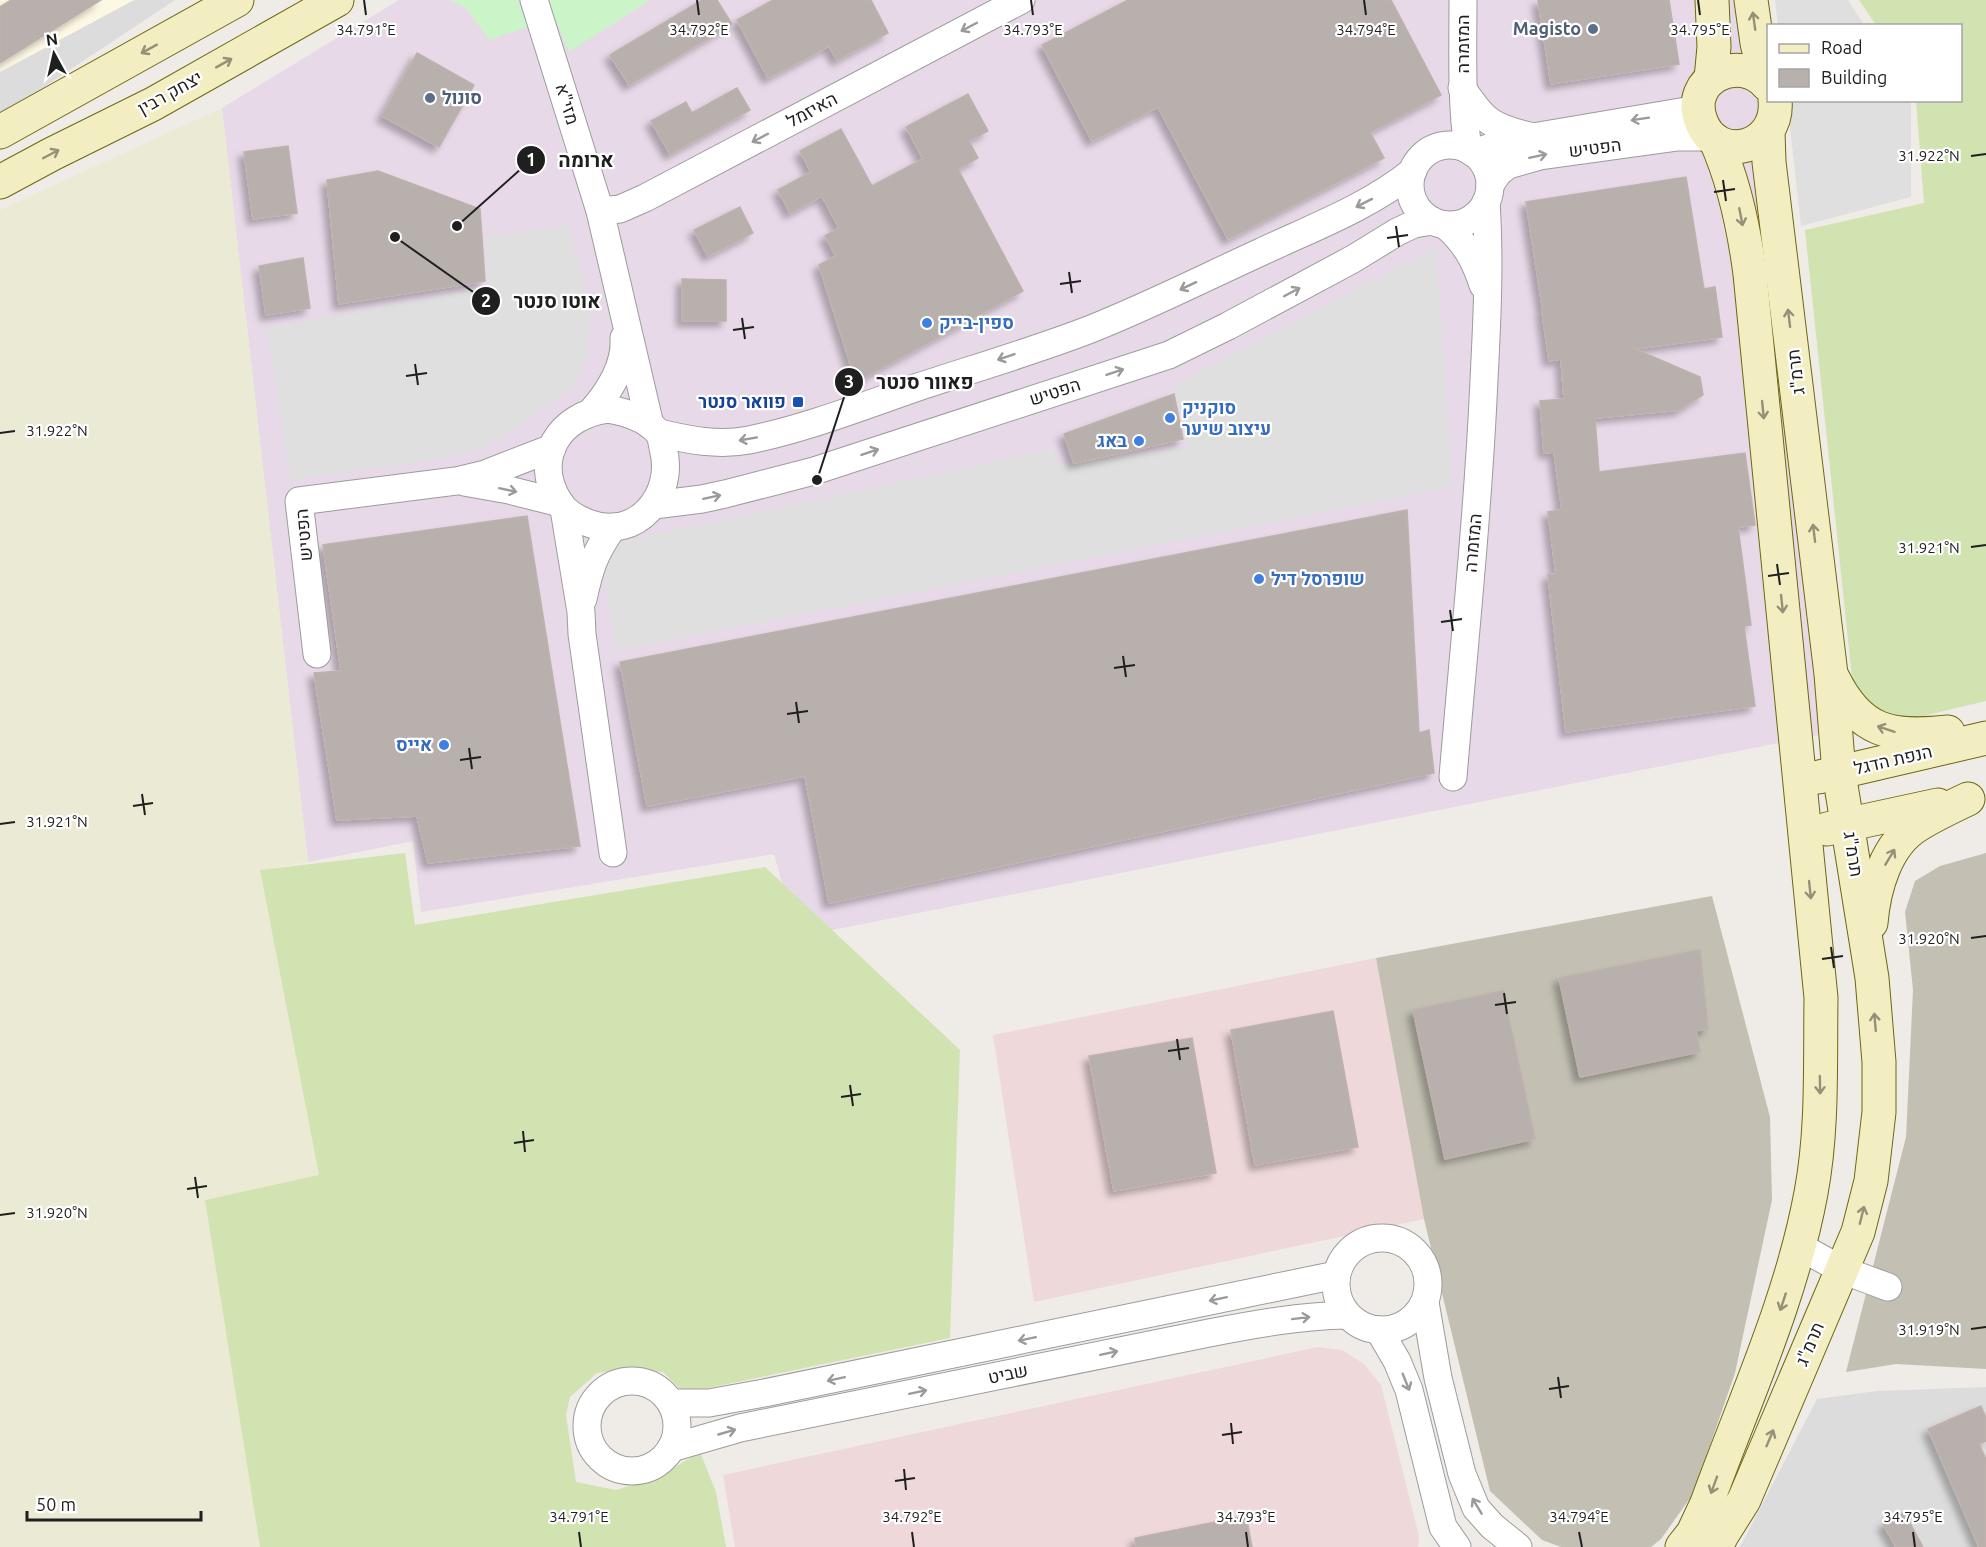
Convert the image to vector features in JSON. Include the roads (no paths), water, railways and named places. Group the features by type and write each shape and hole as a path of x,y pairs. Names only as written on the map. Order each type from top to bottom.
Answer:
{"main road":[{"path":"0,132 237,0"},
{"name":"יצחק רבין","path":"0,182 153,104 337,0"},
{"path":"1711,79 1714,47 1712,0"},
{"name":"תרמ\"ג","path":"1751,0 1757,43 1767,87"},
{"path":"1767,93 1760,76 1740,69 1719,73 1702,91 1709,129 1727,146 1750,145 1760,139 1769,102"},
{"name":"תרמ\"ג","path":"1716,1547 1744,1500 1858,1232 1871,1181 1879,1112 1879,1062 1869,954 1839,773 1831,674 1770,162 1770,102"},
{"name":"תרמ\"ג","path":"1682,1547 1693,1533 1707,1503 1782,1305 1811,1193 1821,1106 1821,998 1750,274 1738,201 1727,167 1709,129"},
{"path":"1831,674 1843,698 1856,714 1886,731 1917,734 1986,729"},
{"name":"הנפת הדגל","path":"1800,782 1986,738"},
{"path":"1805,832 1977,797"},
{"path":"1869,954 1873,903 1887,860 1902,839 1916,826 1977,797"}],"street":[{"name":"מזי\"א","path":"534,0 600,211 623,313 655,429"},
{"name":"האיזמל","path":"600,211 620,208 645,198 1021,0"},
{"name":"המזמרה","path":"1463,0 1462,88 1464,121 1470,152"},
{"name":"המזמרה","path":"1462,88 1475,107 1493,125 1533,137"},
{"name":"הפטיש","path":"1470,152 1533,137 1709,129"},
{"name":"הפטיש","path":"1488,193 1498,173 1508,165 1540,156 1678,137 1709,129"},
{"path":"613,853 582,634 581,612 562,506 551,486 548,467 552,448 561,432 575,419 592,411 608,409 623,411 655,429 693,441 718,442 748,440 817,422 1090,329 1150,303 1377,196 1398,184 1413,171 1424,156 1440,147 1449,146 1470,152 1485,167 1488,193 1481,211 1465,222 1439,223 1424,216 1413,200 1410,181 1413,171"},
{"name":"המזמרה","path":"1453,777 1480,467 1488,309 1488,193"},
{"name":"המזמרה","path":"1439,223 1458,236 1467,247 1477,266 1488,309"},
{"name":"הפטיש","path":"654,505 702,499 814,471 1169,355 1322,276 1397,232 1414,224 1439,223"},
{"name":"מזי\"א","path":"592,411 612,384 620,365 625,344 623,313"},
{"path":"562,506 578,520 595,526 613,527 628,524 644,515 654,505 663,489 667,471 665,454 655,429"},
{"name":"הפטיש","path":"317,654 299,501 456,481 485,474 552,448"},
{"name":"הפטיש","path":"456,481 509,490 562,506"},
{"path":"581,612 592,563 598,548 613,527"},
{"path":"1380,1238 1395,1240 1409,1247 1420,1257 1427,1271 1428,1287 1425,1302 1418,1314 1407,1323 1394,1329 1367,1328 1356,1323 1347,1315 1339,1303 1335,1289 1336,1275 1342,1261 1352,1249 1365,1241 1380,1238"},
{"path":"1799,1246 1842,1270 1888,1287"},
{"name":"שביט","path":"672,1403 709,1403 765,1393 1336,1275"},
{"path":"1425,1302 1438,1378 1462,1474 1476,1508 1492,1526 1518,1547"},
{"name":"שביט","path":"671,1448 740,1428 1220,1331 1268,1322 1347,1315"},
{"path":"1379,1330 1397,1361 1409,1390 1443,1527 1457,1547"},
{"path":"626,1380 644,1381 660,1389 672,1403 677,1419 676,1437 669,1453 656,1465 638,1471 620,1470 604,1462 592,1449 586,1432 587,1414 595,1398 608,1386 626,1380"}],"place":[{"name":"Magisto","path":"1593,29"},
{"name":"סונול","path":"430,98"},
{"name":"ארומה","path":"457,226"},
{"name":"אוטו סנטר","path":"395,237"},
{"name":"ספין-בייק","path":"927,323"},
{"name":"פוואר סנטר","path":"798,402"},
{"name":"סוקניק עיצוב שיער","path":"1170,418"},
{"name":"באג","path":"1139,441"},
{"name":"פאוור סנטר","path":"817,480"},
{"name":"שופרסל דיל","path":"1259,579"},
{"name":"אייס","path":"444,745"}]}
